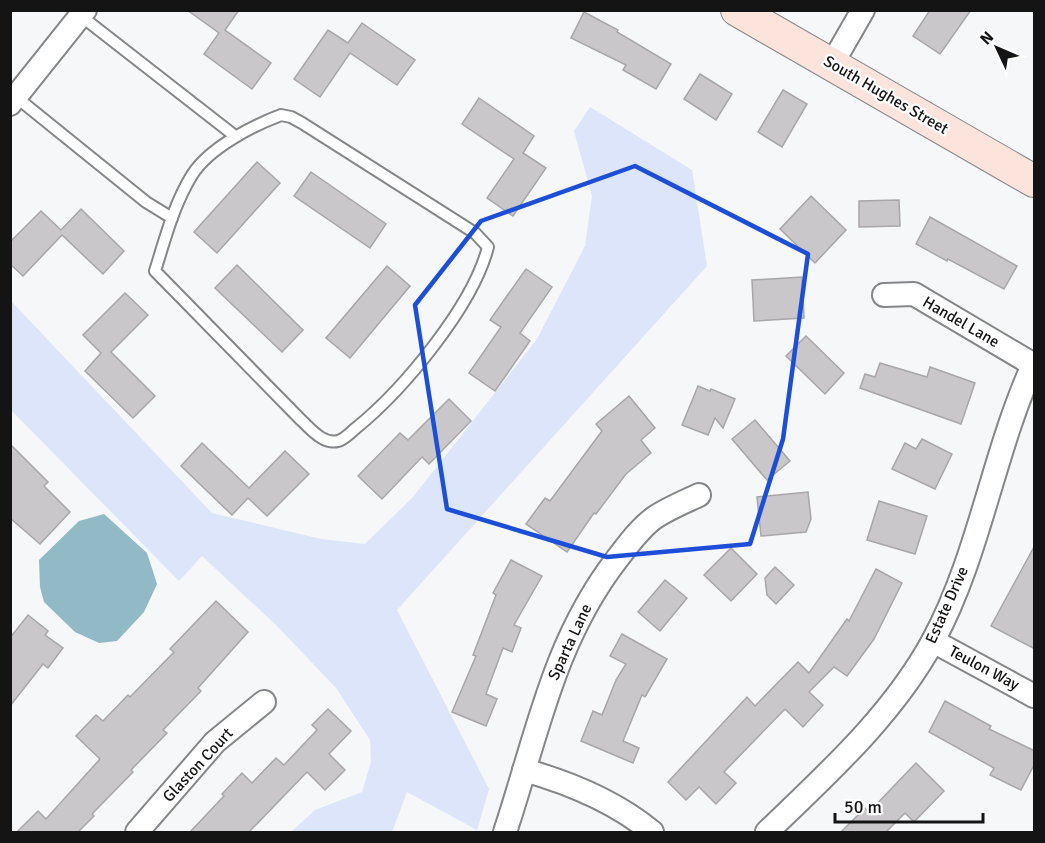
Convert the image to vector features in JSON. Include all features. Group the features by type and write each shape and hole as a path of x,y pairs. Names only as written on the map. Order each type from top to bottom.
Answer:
{"street":[{"name":"South Hughes Street","path":"737,10 1035,181"},
{"path":"832,64 863,10"},
{"path":"12,98 83,14"},
{"name":"Handel Lane","path":"884,295 914,294 1034,364"},
{"name":"Estate Drive","path":"766,832 860,740 889,705 933,641 967,559 1020,398 1034,364"},
{"name":"Sparta Lane","path":"505,832 558,664 576,623 603,579 632,540 649,522 699,495"},
{"name":"Teulon Way","path":"933,641 1035,696"},
{"name":"Glaston Court","path":"137,832 215,742 264,702"},
{"path":"524,770 598,798 619,809 652,832"}],"lane":[{"path":"83,14 235,136"},
{"path":"12,98 146,202 172,218"},
{"path":"281,116 291,117 474,233 488,247 483,267 453,318 427,352 368,419 340,441 331,442 322,439 300,419 155,271 172,218 193,173 235,136 281,116"}],"highlighted area":[{"path":"635,166 808,254 783,439 750,544 607,557 447,509 415,305 481,221"}],"shaded area":[{"path":"590,107 692,170 707,266 397,610 489,789 477,830 407,792 392,832 291,832 315,810 362,792 371,762 370,740 336,688 277,626 202,556 179,581 11,410 11,301 212,513 321,539 365,544 413,497 537,339 585,246 592,196 574,131"},
{"path":"104,514 147,553 157,584 144,612 117,641 99,643 75,632 44,602 40,587 39,560 79,521"}],"building":[{"path":"187,10 239,10 225,30 271,63 252,89 204,54 219,33"},
{"path":"930,10 971,10 940,54 913,36"},
{"path":"584,12 618,30 617,32 671,64 656,89 623,70 626,65 571,38"},
{"path":"362,23 415,60 397,85 350,53 320,97 294,79 328,30 348,43"},
{"path":"700,74 732,94 716,120 684,99"},
{"path":"783,90 807,104 782,147 758,132"},
{"path":"479,98 534,136 523,153 546,168 513,216 487,198 514,159 462,124"},
{"path":"257,162 280,183 217,253 194,232"},
{"path":"311,172 386,224 370,248 294,196"},
{"path":"811,196 846,230 815,263 780,229"},
{"path":"899,200 900,226 859,227 859,201"},
{"path":"81,209 124,251 103,274 62,235 23,276 10,264 10,242 41,211 61,230"},
{"path":"930,217 1017,266 1004,289 916,244"},
{"path":"237,265 303,330 282,352 215,288"},
{"path":"387,266 410,286 350,358 326,338"},
{"path":"526,269 552,287 520,333 530,341 495,391 469,373 501,327 490,320"},
{"path":"802,277 804,318 754,321 752,280"},
{"path":"125,293 148,315 111,352 155,396 133,418 85,371 101,353 83,335"},
{"path":"806,336 844,373 825,394 786,356"},
{"path":"880,363 927,377 930,367 975,383 961,424 860,388 865,374 875,377"},
{"path":"698,386 735,399 723,428 715,418 708,435 682,425"},
{"path":"629,396 655,428 641,440 651,453 626,474 596,514 594,513 567,552 526,524 545,498 550,501 602,431 596,424"},
{"path":"449,399 471,421 429,464 422,457 382,499 358,476 400,433 408,440"},
{"path":"755,420 790,461 767,480 732,439"},
{"path":"922,439 952,454 935,489 892,469 905,443 916,449"},
{"path":"202,443 249,488 285,451 309,474 267,516 248,498 232,515 181,466"},
{"path":"10,444 48,482 44,486 70,512 40,544 10,518"},
{"path":"808,492 811,519 806,532 761,536 757,497"},
{"path":"879,501 927,516 915,554 867,540"},
{"path":"1035,545 1035,649 991,626"},
{"path":"731,548 757,574 731,601 704,575"},
{"path":"511,560 542,576 514,625 521,628 512,652 503,648 486,694 497,699 486,726 452,712 476,656 473,655 496,595 493,593"},
{"path":"775,567 794,585 776,604 767,595 765,578"},
{"path":"876,569 902,583 874,639 847,676 834,667 809,692 823,705 803,727 785,709 724,772 736,783 716,804 699,787 686,800 668,782 747,697 755,706 798,662 809,673 847,619 849,621"},
{"path":"665,580 687,598 660,631 638,612"},
{"path":"216,601 248,632 198,688 201,691 163,730 167,733 131,770 133,772 92,814 94,816 78,832 17,832 38,811 46,819 100,759 76,736 96,715 103,721 128,695 130,697 174,652 170,649"},
{"path":"28,615 48,631 45,635 63,648 48,668 43,664 10,706 10,638"},
{"path":"622,634 667,659 645,697 642,695 623,741 639,748 633,763 581,741 593,711 602,715 616,680 626,664 610,656"},
{"path":"945,701 991,726 989,729 1035,751 1035,763 1021,790 990,775 994,768 929,732"},
{"path":"328,709 351,731 329,754 345,770 325,790 307,772 249,832 190,832 242,773 252,783 276,758 284,765 317,730 312,725"},
{"path":"916,763 944,791 914,822 905,813 886,832 841,832 865,808 869,812"}]}
